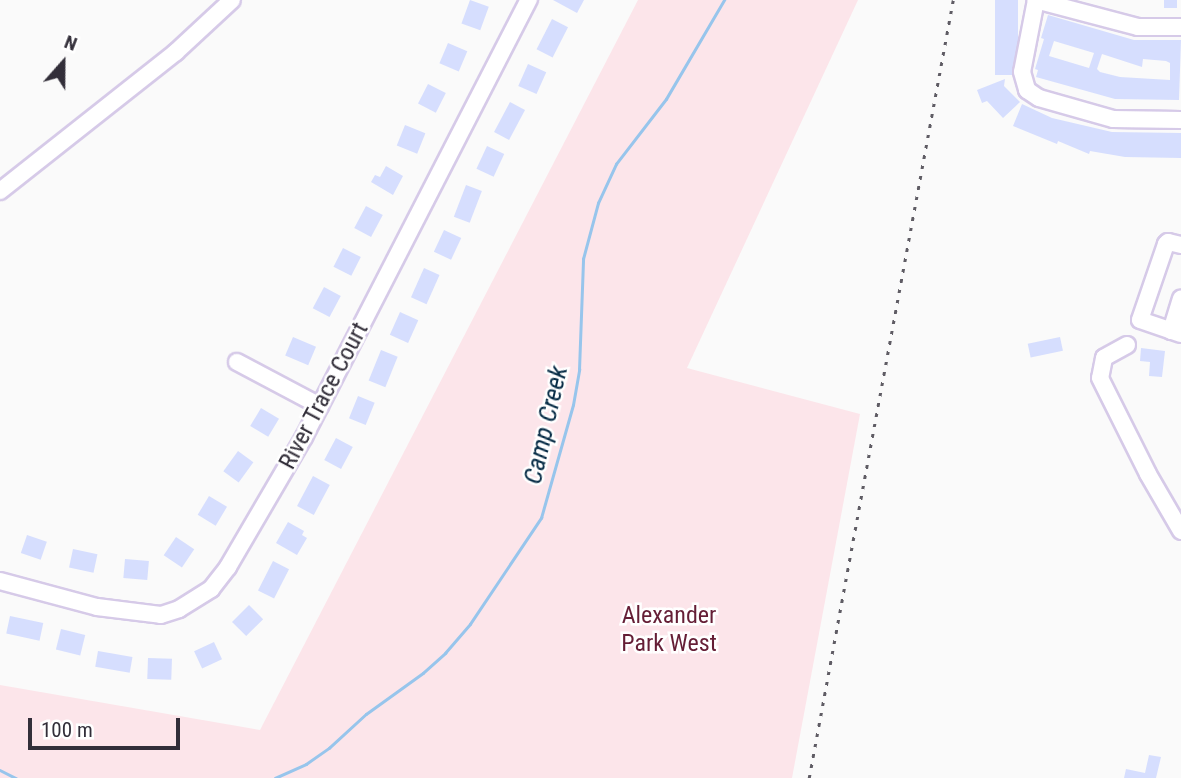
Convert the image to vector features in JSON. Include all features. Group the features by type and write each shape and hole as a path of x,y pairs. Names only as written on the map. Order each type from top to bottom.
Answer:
{"street":[{"path":"0,191 176,52 232,0"},
{"name":"River Trace Court","path":"0,582 128,612 161,615 196,600 211,589 228,567 320,406 529,0"},
{"path":"1181,27 1138,27 1036,0 1022,72 1024,84 1030,93 1113,119 1181,120"},
{"path":"1181,245 1168,242 1166,244 1140,320 1176,333 1181,299"},
{"path":"1127,345 1104,358 1100,378 1148,474 1181,531"},
{"path":"237,362 320,406"}],"green space":[{"name":"Alexander Park West","path":"638,0 858,0 687,368 860,414 792,778 0,778 0,685 260,730"}],"building":[{"path":"470,0 489,7 480,30 461,23"},
{"path":"553,0 584,0 577,13"},
{"path":"995,0 1018,0 1018,75 995,75"},
{"path":"1164,0 1177,0 1177,8 1164,8"},
{"path":"1048,15 1134,40 1181,40 1179,100 1115,99 1036,77 1038,70 1035,69 1044,39 1041,38","holes":["1054,41 1094,53 1089,68 1049,56","1102,54 1142,67 1143,59 1166,61 1170,63 1170,80 1120,77 1100,72 1097,69"]},
{"path":"552,19 568,27 553,57 537,49"},
{"path":"448,43 467,51 459,71 439,63"},
{"path":"528,64 546,72 537,94 518,86"},
{"path":"1005,79 1004,86 1020,102 1003,118 987,101 982,103 977,90"},
{"path":"428,84 446,93 436,113 418,104"},
{"path":"510,102 525,110 509,140 494,132"},
{"path":"1022,104 1052,118 1112,132 1181,133 1181,158 1125,157 1090,151 1089,154 1058,141 1057,144 1013,126"},
{"path":"405,125 425,133 417,154 397,145"},
{"path":"487,146 504,154 494,177 476,169"},
{"path":"386,166 403,176 393,195 371,182 375,175 380,177"},
{"path":"466,185 482,191 470,223 454,217"},
{"path":"366,206 383,215 371,237 354,228"},
{"path":"444,230 461,238 451,260 434,252"},
{"path":"343,248 361,257 351,276 333,267"},
{"path":"424,268 440,275 427,304 411,297"},
{"path":"324,287 341,296 330,317 313,308"},
{"path":"400,312 418,320 408,343 390,335"},
{"path":"293,337 316,347 308,365 285,355"},
{"path":"1060,337 1063,351 1031,358 1028,344"},
{"path":"1141,348 1165,351 1162,377 1149,376 1150,362 1140,361"},
{"path":"381,350 398,357 385,387 369,381"},
{"path":"358,396 375,403 366,425 349,418"},
{"path":"261,408 279,419 268,437 250,426"},
{"path":"336,438 353,447 341,469 324,460"},
{"path":"238,451 253,462 239,482 223,471"},
{"path":"313,476 330,485 314,515 297,506"},
{"path":"209,496 227,507 216,526 198,515"},
{"path":"288,522 304,531 302,535 307,538 297,555 276,543"},
{"path":"27,535 47,542 41,560 21,553"},
{"path":"176,537 194,549 182,568 164,555"},
{"path":"73,549 97,554 94,573 69,568"},
{"path":"125,559 149,561 147,580 123,578"},
{"path":"273,561 289,569 274,599 258,590"},
{"path":"249,605 263,619 246,636 232,622"},
{"path":"10,616 43,623 40,641 6,634"},
{"path":"61,629 85,635 80,655 56,649"},
{"path":"214,642 222,659 202,669 194,651"},
{"path":"98,651 132,657 130,673 95,667"},
{"path":"148,658 172,659 171,680 147,679"},
{"path":"1149,755 1161,757 1156,778 1124,778 1126,769 1145,773"}],"waterway":[{"name":"Camp Creek","path":"275,778 306,764 329,748 366,714 423,673 445,653 470,624 541,518 573,405 579,370 583,259 598,203 616,164 666,99 724,0"},
{"name":"Camp Creek","path":"0,770 16,778"}],"railway":[{"path":"809,778 953,0"}]}
